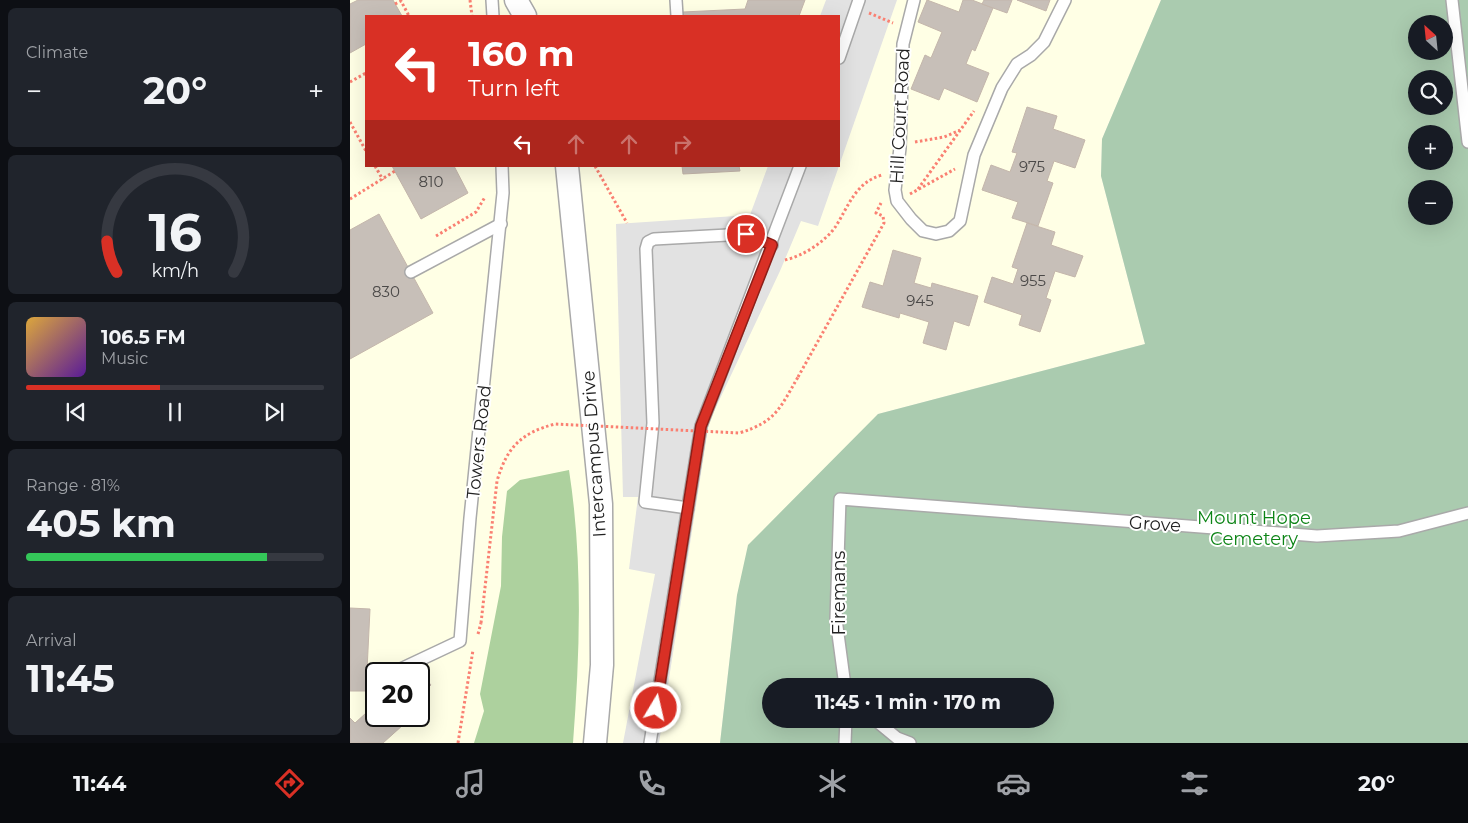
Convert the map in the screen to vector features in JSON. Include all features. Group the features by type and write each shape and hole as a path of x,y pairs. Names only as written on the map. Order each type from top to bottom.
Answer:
{"street":[{"path":"516,0 524,15"},
{"name":"Intercampus Drive","path":"567,167 601,504 602,665 595,743"}],"lane":[{"path":"492,0 493,15"},
{"path":"676,0 677,15"},
{"path":"840,55 859,0"},
{"name":"Hill Court Road","path":"914,0 906,27 901,64 900,148 895,190 897,201 910,219 923,230 936,234 949,231 960,221 972,166 989,115 1002,88 1017,64 1031,55 1044,42 1065,0"},
{"path":"1452,0 1468,142"},
{"name":"Towers Road","path":"415,662 460,641 470,518 501,224 502,167"},
{"path":"650,743 701,426 772,245 800,167"},
{"path":"411,272 501,224"},
{"path":"688,508 644,502 653,423 646,248 648,242 654,239 746,234 772,245"},
{"name":"Grove","path":"840,499 1317,536 1399,531 1468,512"},
{"name":"Firemans","path":"840,499 836,619 844,678"},
{"path":"845,743 846,728"},
{"path":"885,728 897,738 910,743"}],"path":[{"path":"470,0 472,15"},
{"path":"395,4 401,1 408,15"},
{"path":"885,19 894,23"},
{"path":"350,82 365,74"},
{"path":"918,190 976,109"},
{"path":"350,122 365,149"},
{"path":"907,142 932,140 960,130"},
{"path":"908,196 959,167 972,166"},
{"path":"376,167 383,180"},
{"path":"596,167 626,223"},
{"path":"350,198 383,180 394,171"},
{"path":"785,260 792,259 826,238 836,225 854,193 874,178 888,174"},
{"path":"436,236 476,212 486,192"},
{"path":"477,638 481,623 497,481 507,455 524,437 538,429 555,424 739,433 759,427 776,414 884,223 883,216 876,213 880,208 884,195"},
{"path":"458,743 475,646"}],"shaded area":[{"path":"350,0 1161,0 1102,139 1101,176 1145,344 878,414 737,595 720,743 350,743"},
{"path":"826,0 897,0 840,163 840,15 820,15"},
{"path":"768,167 839,167 818,226 801,221 780,271 709,422 659,743 623,743 655,574 629,569 638,497 623,497 616,224 750,215"}],"green space":[{"name":"Mount Hope Cemetery","path":"1161,0 1468,0 1468,743 720,743 737,595 748,545 878,414 1145,344 1101,176 1102,139"},
{"path":"569,470 577,538 579,606 573,743 474,743 484,711 480,694 501,586 502,537 507,491 520,480"}],"building":[{"path":"358,0 393,0 401,15 365,15 365,45 350,53 350,4"},
{"path":"748,0 805,0 799,15 683,15 683,12 745,9"},
{"path":"927,0 959,12 963,0 972,0 993,8 975,51 972,49 966,64 989,73 977,102 944,88 939,100 911,89 925,55 931,58 942,32 918,22"},
{"path":"984,0 1012,0 1007,13 982,4"},
{"path":"1017,0 1050,0 1046,11"},
{"path":"1027,107 1057,116 1053,129 1085,140 1075,168 1054,161 1047,181 1053,183 1038,226 1012,218 1018,202 982,190 991,165 1010,172 1017,153 1012,152"},
{"path":"393,167 455,167 468,193 421,219"},
{"path":"682,167 739,167 740,171 683,174"},
{"path":"379,214 433,313 350,359 350,230"},
{"path":"1027,223 1055,232 1051,245 1083,256 1075,277 1055,271 1046,298 1051,300 1040,332 1019,325 1022,315 984,302 992,277 1013,284 1018,269 1012,267"},
{"path":"893,250 921,258 914,283 931,288 932,283 978,296 969,326 954,321 946,350 923,343 929,322 900,313 899,318 862,307 870,282 883,286"},
{"path":"350,608 370,609 367,662 365,662 365,691 350,691"},
{"path":"365,714 365,727 401,727 383,743 350,743 350,718 355,723"}],"route":[{"path":"656,708 701,426 772,245 746,234"}]}
